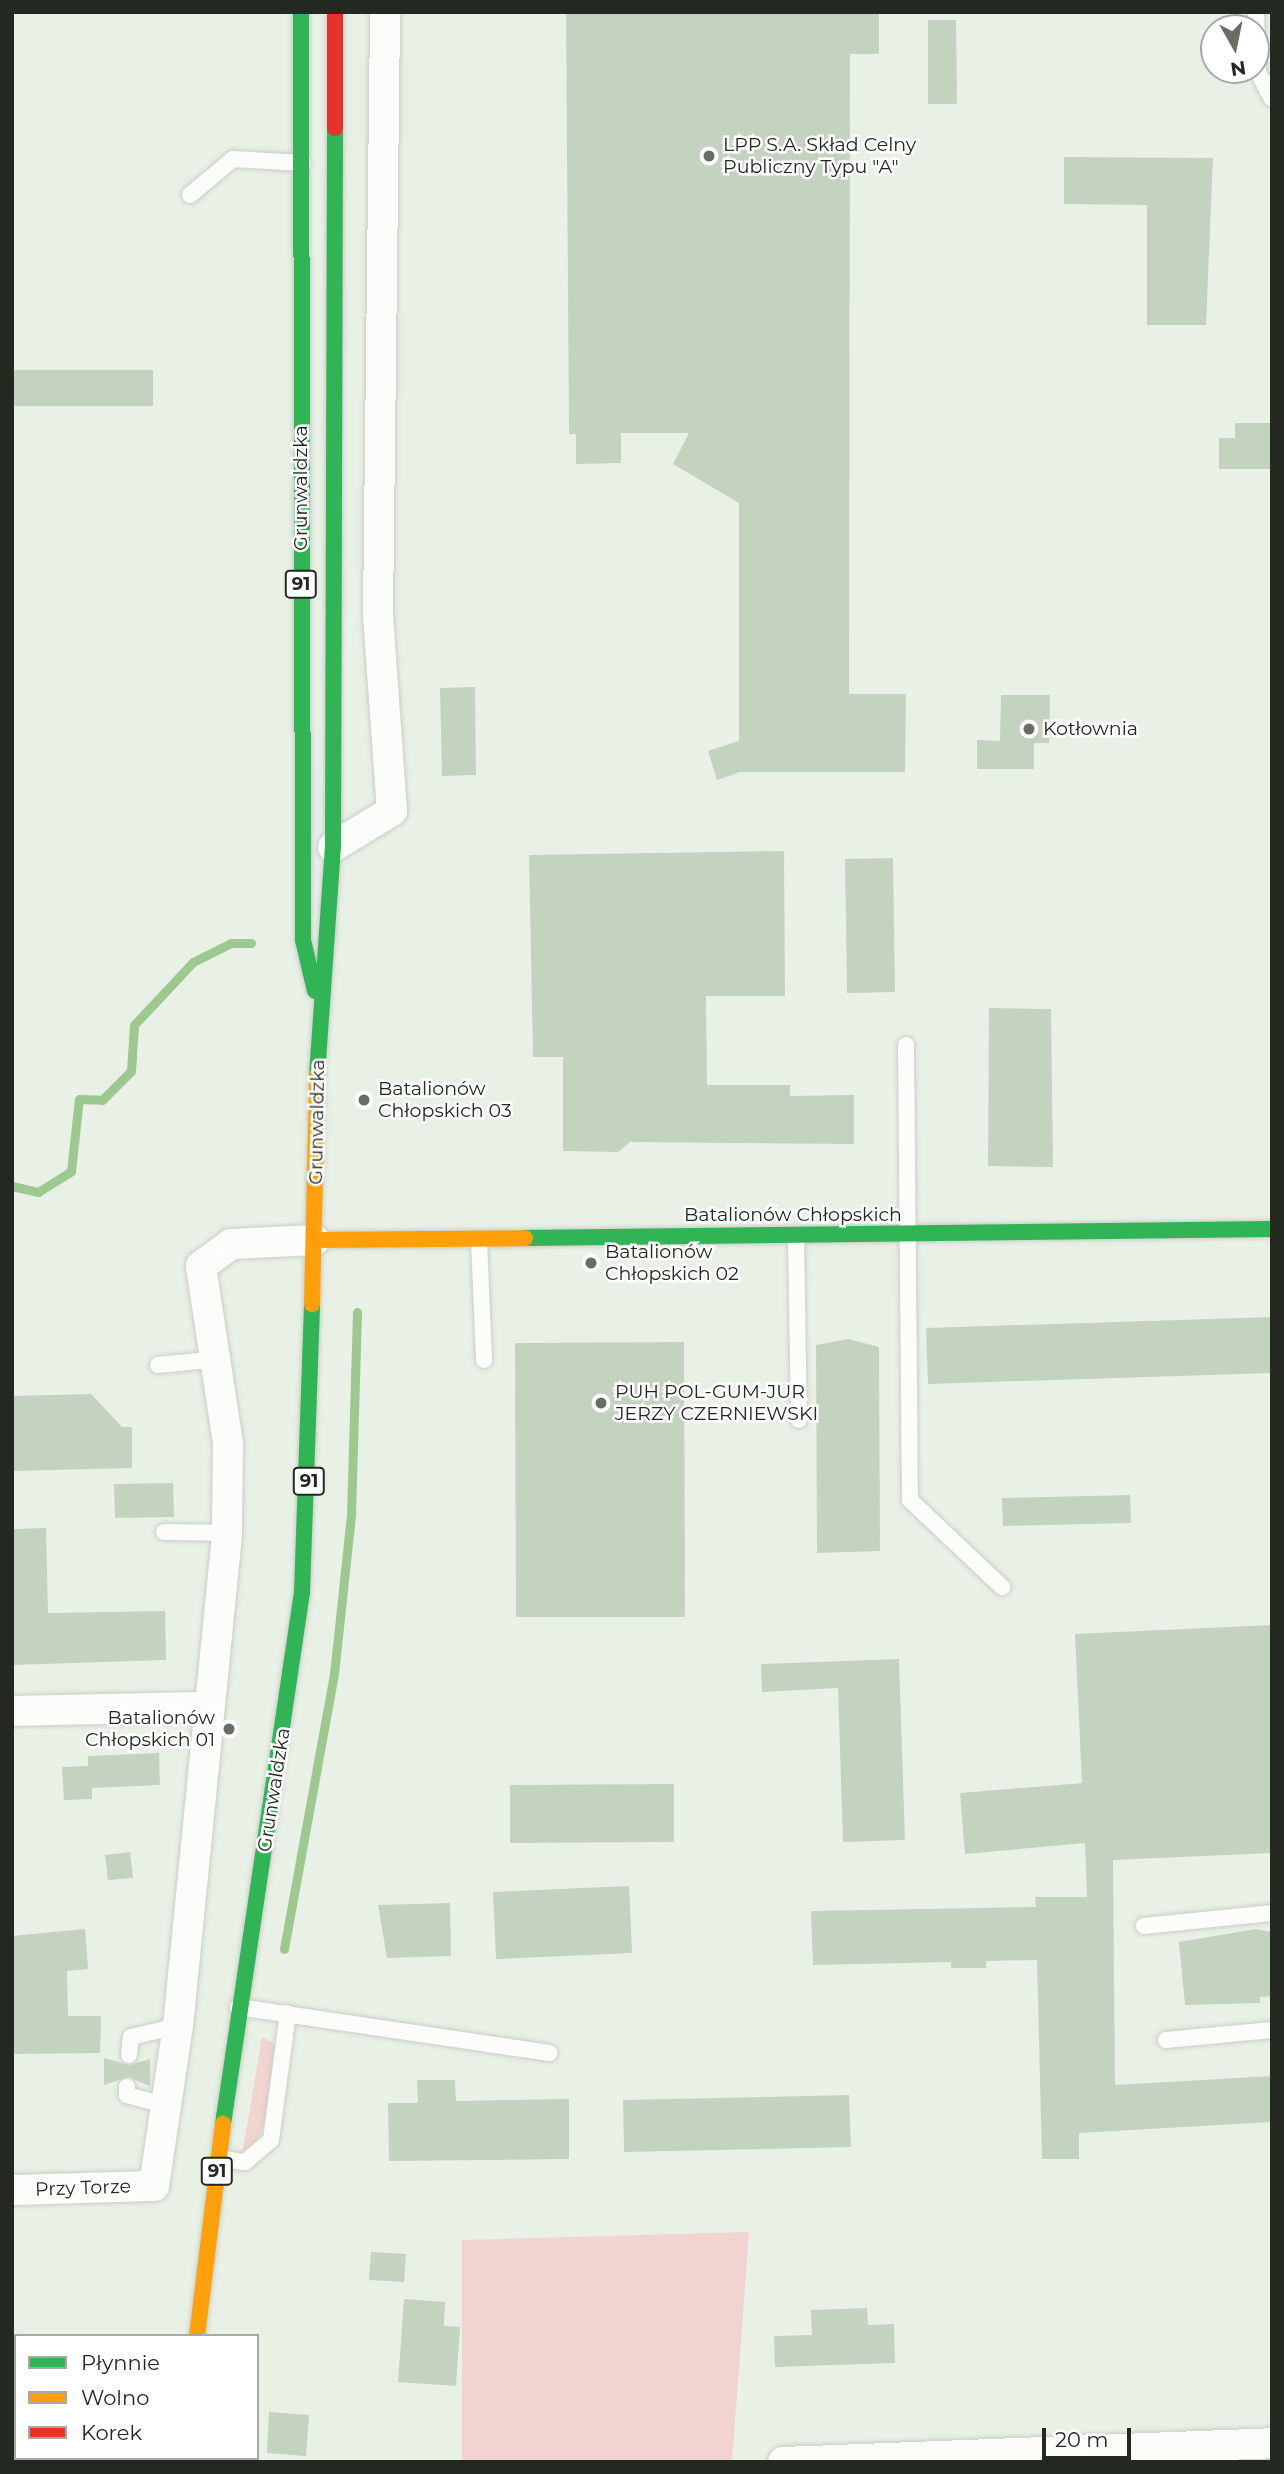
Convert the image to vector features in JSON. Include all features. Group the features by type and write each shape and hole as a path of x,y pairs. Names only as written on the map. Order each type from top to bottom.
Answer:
{"main road":[{"name":"Grunwaldzka","path":"301,12 303,940 318,1003"},
{"name":"Grunwaldzka","path":"197,2334 238,2007 302,1592 315,1240 318,1003 331,940 333,848 335,12"},
{"name":"Batalionów Chłopskich","path":"315,1240 906,1236 1272,1229"}],"street":[{"path":"333,848 392,811 379,615 385,12"},
{"path":"168,2106 227,1533 228,1443 219,1359 201,1266 231,1244 315,1240"},
{"path":"12,1711 208,1707"},
{"name":"Przy Torze","path":"12,2190 154,2186 168,2106"},
{"path":"783,2462 1096,2455 1272,2443"}],"lane":[{"path":"1256,12 1258,72 1272,99"},
{"path":"190,195 233,159 300,162 335,172"},
{"path":"906,1045 910,1500 1002,1587"},
{"path":"796,1236 799,1420"},
{"path":"479,1240 484,1360"},
{"path":"158,1365 219,1359"},
{"path":"164,1532 227,1533"},
{"path":"1144,1926 1272,1913"},
{"path":"238,2007 550,2053"},
{"path":"219,2158 245,2162 271,2140 288,2013"},
{"path":"129,2055 131,2037 178,2026"},
{"path":"1166,2040 1272,2030"},
{"path":"127,2087 127,2095 168,2106"}],"shaded area":[{"path":"262,2037 275,2044 264,2125 252,2150 243,2150"},
{"path":"749,2232 732,2462 462,2462 462,2240"}],"building":[{"name":"LPP S.A. Skład Celny Publiczny Typu \"A\"","path":"566,12 879,12 879,54 850,54 849,694 906,694 905,772 740,772 717,780 708,751 739,741 739,503 673,464 689,433 621,433 621,463 576,464 576,434 569,434"},
{"path":"928,20 956,20 957,104 928,104"},
{"path":"1064,157 1213,158 1206,325 1147,325 1147,205 1064,204"},
{"path":"12,370 153,370 153,406 12,406"},
{"path":"1235,423 1272,423 1272,469 1219,469 1219,438 1235,438"},
{"path":"475,687 476,775 442,776 440,688"},
{"name":"Kotłownia","path":"1001,695 1050,695 1049,743 1034,743 1034,769 977,769 977,740 1000,741"},
{"path":"784,851 785,996 706,996 707,1085 790,1085 790,1096 854,1095 854,1144 630,1142 618,1152 563,1151 563,1057 533,1057 529,855"},
{"path":"893,858 895,992 847,993 845,859"},
{"path":"989,1008 1051,1009 1053,1167 988,1166"},
{"path":"1272,1317 1272,1373 928,1384 926,1328"},
{"path":"848,1339 879,1347 880,1551 817,1553 816,1345"},
{"path":"684,1342 685,1617 516,1617 515,1343"},
{"path":"91,1394 122,1427 132,1427 132,1468 12,1471 12,1396"},
{"path":"173,1483 174,1517 115,1518 114,1484"},
{"path":"1130,1495 1131,1523 1003,1526 1002,1498"},
{"path":"46,1528 48,1613 165,1611 166,1660 12,1665 12,1529"},
{"path":"1272,1625 1272,1853 1113,1860 1115,2085 1272,2076 1272,2122 1079,2133 1079,2159 1042,2159 1037,1960 986,1961 986,1968 951,1968 951,1962 813,1965 811,1911 1036,1907 1035,1897 1087,1897 1085,1843 965,1854 960,1793 1082,1783 1075,1634"},
{"path":"899,1659 905,1840 843,1842 838,1688 762,1692 761,1664"},
{"path":"159,1753 160,1785 92,1788 92,1799 64,1800 62,1767 88,1766 88,1756"},
{"path":"674,1784 674,1842 510,1843 510,1785"},
{"path":"130,1852 133,1878 108,1880 105,1855"},
{"path":"629,1886 632,1953 496,1959 493,1892"},
{"path":"450,1903 451,1956 387,1958 378,1905"},
{"path":"85,1929 88,1969 67,1971 68,2016 101,2016 100,2053 12,2054 12,1936"},
{"path":"1256,1929 1272,1932 1272,1996 1260,1997 1260,2003 1185,2005 1179,1942"},
{"path":"104,2058 129,2065 150,2059 150,2086 128,2077 104,2085"},
{"path":"417,2080 455,2080 456,2101 569,2099 569,2159 389,2161 388,2103 418,2103"},
{"path":"849,2095 851,2147 624,2152 623,2100"},
{"path":"371,2252 406,2254 404,2282 369,2280"},
{"path":"404,2299 445,2302 444,2326 460,2327 456,2386 398,2382"},
{"path":"867,2308 868,2325 894,2324 895,2363 775,2367 774,2336 812,2335 811,2310"},
{"path":"269,2412 309,2415 306,2456 267,2453"}],"waterway":[{"path":"12,1186 38,1192 71,1171 79,1099 102,1100 131,1071 134,1025 193,962 231,943 251,943"},
{"path":"284,1949 334,1674 351,1515 357,1312"}],"traffic: fast":[{"path":"301,12 303,940 315,991"},
{"path":"317,1075 333,847 335,128"},
{"path":"525,1238 1272,1229"},
{"path":"223,2124 302,1592 312,1304"}],"traffic: slow":[{"path":"312,1304 317,1075"},
{"path":"315,1240 525,1238"},
{"path":"197,2334 223,2124"}],"traffic: jam":[{"path":"335,12 335,128"}],"place":[{"name":"LPP S.A. Skład Celny Publiczny Typu \"A\"","path":"709,156"},
{"name":"Kotłownia","path":"1029,729"},
{"name":"Batalionów Chłopskich 03","path":"364,1100"},
{"name":"Batalionów Chłopskich 02","path":"591,1263"},
{"name":"PUH POL-GUM-JUR JERZY CZERNIEWSKI","path":"601,1403"},
{"name":"Batalionów Chłopskich 01","path":"229,1729"}]}
